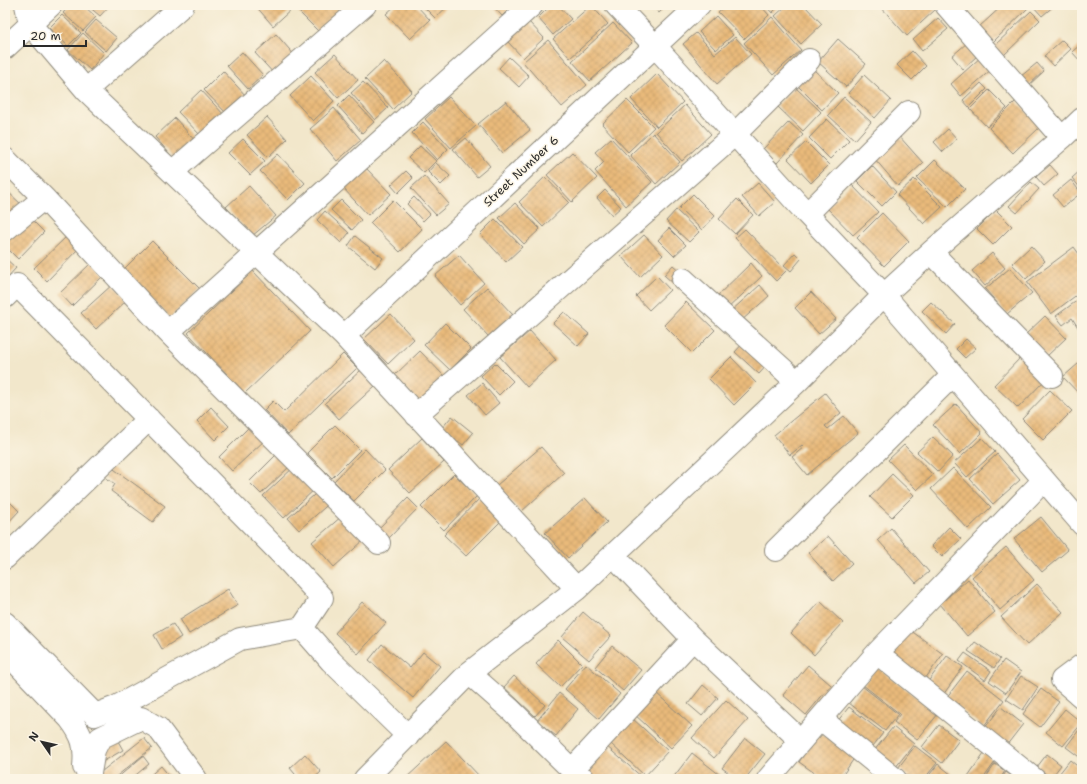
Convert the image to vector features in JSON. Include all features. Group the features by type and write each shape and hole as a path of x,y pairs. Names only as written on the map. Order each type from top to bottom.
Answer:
{"street":[{"path":"5,48 28,14 51,5"},
{"path":"86,90 182,5"},
{"path":"172,172 366,5"},
{"path":"168,332 532,5"},
{"path":"616,5 807,214 884,295 1082,524"},
{"name":"Street Number 6","path":"344,336 699,5"},
{"path":"946,5 1062,138"},
{"path":"28,14 86,90 344,336 577,589"},
{"path":"416,414 735,134 809,60"},
{"path":"807,214 909,112"},
{"path":"365,779 469,673 577,589 798,382 884,295 1082,119"},
{"path":"5,159 44,198 168,332 380,543"},
{"path":"5,230 44,198"},
{"path":"931,252 1052,376"},
{"path":"683,279 798,382"},
{"path":"5,297 17,285 287,560 322,598 302,628 240,639 116,707 95,715 5,623"},
{"path":"776,550 953,375"},
{"path":"5,558 149,419"},
{"path":"768,779 877,653 1044,480"},
{"path":"613,555 693,639 801,741"},
{"path":"302,628 331,660 408,736"},
{"path":"469,673 511,710 578,774 693,639"},
{"path":"5,651 70,719 79,731 84,744 85,754 83,779"},
{"path":"877,653 1034,779"},
{"path":"1082,665 1062,680 1082,698"},
{"path":"89,779 94,750 100,738 141,718 158,728 196,779"},
{"path":"821,719 895,779"}],"building":[{"path":"70,5 83,5 96,17 83,31 63,13"},
{"path":"87,5 110,5 100,16"},
{"path":"255,5 288,5 292,9 273,26"},
{"path":"300,5 334,5 344,15 323,36 296,9"},
{"path":"396,5 416,5 430,20 410,39 386,14"},
{"path":"422,5 449,5 435,18"},
{"path":"492,5 513,5 502,16"},
{"path":"551,5 558,5 571,19 553,35 538,18"},
{"path":"591,5 608,24 570,58 553,39"},
{"path":"652,5 667,5 659,13"},
{"path":"726,5 760,5 769,15 744,39 718,12"},
{"path":"765,5 780,5 772,13"},
{"path":"787,5 804,5 822,24 801,44 775,16"},
{"path":"879,5 932,5 936,9 907,36"},
{"path":"1003,5 1026,5 1028,8 993,42 979,27"},
{"path":"1032,5 1055,5 1042,16"},
{"path":"1031,11 1040,20 1003,56 994,46"},
{"path":"62,15 81,33 68,46 49,28"},
{"path":"716,16 733,35 716,50 699,32"},
{"path":"772,17 801,50 773,75 744,43"},
{"path":"938,18 948,29 922,51 913,40"},
{"path":"96,20 117,38 106,51 85,32"},
{"path":"528,21 544,38 523,58 507,41"},
{"path":"613,23 632,43 590,81 572,61"},
{"path":"83,33 104,53 90,70 68,50"},
{"path":"696,33 715,54 735,37 751,54 717,84 683,44"},
{"path":"276,34 296,57 276,76 255,53"},
{"path":"838,39 866,64 846,87 818,62"},
{"path":"548,40 587,85 562,107 523,62"},
{"path":"1062,40 1071,49 1053,66 1044,56"},
{"path":"967,43 978,55 963,69 952,56"},
{"path":"1082,43 1082,63 1072,52"},
{"path":"912,51 926,66 912,80 897,65"},
{"path":"242,52 263,75 248,89 227,66"},
{"path":"335,54 358,80 338,98 315,72"},
{"path":"982,56 993,68 961,96 951,84"},
{"path":"509,57 529,76 519,87 499,68"},
{"path":"384,61 412,91 393,109 365,79"},
{"path":"1037,63 1044,71 1028,86 1020,77"},
{"path":"812,68 838,93 822,110 796,84"},
{"path":"223,71 247,97 228,115 204,90"},
{"path":"657,74 683,102 657,127 631,99"},
{"path":"864,75 891,100 875,118 848,93"},
{"path":"311,76 334,101 313,121 290,96"},
{"path":"363,82 388,108 375,120 351,93"},
{"path":"981,83 987,89 969,107 963,100"},
{"path":"795,87 821,112 803,131 777,106"},
{"path":"201,90 225,116 202,137 178,112"},
{"path":"989,90 1007,108 987,127 970,109"},
{"path":"349,95 374,122 362,133 338,106"},
{"path":"449,97 476,126 451,148 425,119"},
{"path":"844,97 871,122 855,140 828,115"},
{"path":"627,100 654,127 628,152 602,124"},
{"path":"506,101 530,130 502,153 478,124"},
{"path":"1016,101 1041,126 1013,153 989,128"},
{"path":"685,105 711,134 682,161 656,132"},
{"path":"334,108 361,140 337,161 310,129"},
{"path":"267,117 287,139 268,157 247,135"},
{"path":"175,118 196,142 176,161 155,137"},
{"path":"827,119 849,140 830,159 809,138"},
{"path":"423,122 448,149 437,160 412,133"},
{"path":"789,122 803,135 777,163 763,149"},
{"path":"948,129 957,139 943,152 934,142"},
{"path":"653,133 680,162 656,184 630,155"},
{"path":"899,136 923,163 898,186 874,158"},
{"path":"466,138 490,166 477,177 453,149"},
{"path":"611,138 652,182 626,206 595,171 604,162 595,152"},
{"path":"243,139 265,161 250,175 228,153"},
{"path":"806,142 829,165 811,183 788,159"},
{"path":"420,146 436,161 424,173 408,158"},
{"path":"572,152 597,178 572,202 547,175"},
{"path":"278,154 305,183 288,200 260,171"},
{"path":"935,160 965,189 947,207 917,178"},
{"path":"436,163 450,176 441,185 428,172"},
{"path":"1050,165 1058,174 1044,186 1036,177"},
{"path":"872,166 896,192 882,206 857,181"},
{"path":"365,167 391,194 368,215 343,188"},
{"path":"1082,169 1082,190 1072,178"},
{"path":"406,171 413,178 398,193 391,185"},
{"path":"424,176 449,204 436,215 411,188"},
{"path":"545,177 569,202 543,227 519,202"},
{"path":"914,179 942,207 924,224 897,195"},
{"path":"1071,180 1081,193 1063,207 1053,195"},
{"path":"1031,182 1039,189 1017,213 1009,206"},
{"path":"758,183 775,202 759,216 742,197"},
{"path":"851,184 878,212 853,235 827,208"},
{"path":"249,186 276,216 252,236 226,207"},
{"path":"5,189 23,206 5,226"},
{"path":"605,190 621,207 612,215 597,198"},
{"path":"693,194 715,216 702,230 679,208"},
{"path":"414,197 430,214 423,221 407,204"},
{"path":"737,199 753,215 735,234 719,219"},
{"path":"341,200 361,220 352,230 331,210"},
{"path":"393,200 422,229 400,252 370,223"},
{"path":"515,203 540,229 524,244 499,218"},
{"path":"676,210 699,232 689,242 666,221"},
{"path":"996,210 1012,226 993,245 977,229"},
{"path":"325,211 349,233 341,243 317,220"},
{"path":"882,213 909,241 884,266 857,238"},
{"path":"29,217 44,232 18,259 5,246 5,241"},
{"path":"495,219 522,247 506,262 480,234"},
{"path":"669,228 686,245 674,256 658,240"},
{"path":"745,229 786,271 776,281 735,238"},
{"path":"68,235 80,247 47,281 34,268"},
{"path":"644,235 663,255 640,277 621,256"},
{"path":"355,236 383,258 375,268 348,246"},
{"path":"152,241 200,289 170,318 123,270"},
{"path":"1031,246 1045,261 1026,279 1012,264"},
{"path":"1074,247 1082,258 1082,291 1051,314 1027,282"},
{"path":"795,253 801,259 791,271 784,265"},
{"path":"992,253 1005,268 985,286 972,271"},
{"path":"459,255 484,283 460,305 435,276"},
{"path":"5,258 16,268 5,280"},
{"path":"92,262 104,275 72,306 60,293"},
{"path":"751,263 762,276 724,312 713,300"},
{"path":"673,265 683,274 674,284 664,275"},
{"path":"1010,268 1032,293 1007,314 985,289"},
{"path":"253,271 310,331 245,393 188,333"},
{"path":"657,276 670,290 649,310 636,296"},
{"path":"113,284 127,300 96,329 81,313"},
{"path":"760,285 769,296 740,322 731,311"},
{"path":"487,287 513,315 489,337 463,309"},
{"path":"811,292 836,319 819,334 795,308"},
{"path":"1082,297 1082,327 1079,329 1072,318 1063,325 1056,316"},
{"path":"686,302 715,330 692,353 664,325"},
{"path":"931,302 955,324 946,334 922,311"},
{"path":"564,312 589,334 578,346 553,323"},
{"path":"391,314 414,339 388,364 364,339"},
{"path":"1045,316 1066,338 1046,357 1025,335"},
{"path":"445,323 471,349 450,370 424,345"},
{"path":"530,331 556,360 527,387 500,357"},
{"path":"966,339 976,348 965,358 956,349"},
{"path":"745,341 769,363 759,374 735,352"},
{"path":"420,351 446,378 420,403 394,376"},
{"path":"343,354 357,368 288,435 264,410 273,401 284,412"},
{"path":"1022,356 1046,379 1018,408 994,385"},
{"path":"731,357 756,383 734,405 709,379"},
{"path":"495,363 513,381 499,395 481,376"},
{"path":"1079,363 1082,366 1082,397 1063,377"},
{"path":"361,370 375,386 339,419 325,403"},
{"path":"482,383 499,403 485,415 468,395"},
{"path":"1050,390 1072,411 1043,440 1022,419"},
{"path":"825,393 841,413 825,426 828,429 844,416 858,433 807,475 792,457 804,447 802,445 790,455 774,435"},
{"path":"956,404 982,433 960,454 933,425"},
{"path":"211,407 229,426 215,440 197,421"},
{"path":"452,416 473,433 463,445 442,428"},
{"path":"252,424 266,439 232,471 219,457"},
{"path":"335,425 360,450 332,478 307,453"},
{"path":"933,437 953,456 938,472 917,452"},
{"path":"422,438 444,462 410,493 388,470"},
{"path":"982,438 995,452 967,477 954,463"},
{"path":"904,445 933,475 917,490 888,460"},
{"path":"541,447 564,473 521,512 497,485"},
{"path":"365,449 385,470 354,501 334,481"},
{"path":"280,451 292,464 261,494 249,482"},
{"path":"997,454 1020,480 993,504 970,479"},
{"path":"295,466 316,488 284,518 263,496"},
{"path":"111,467 165,506 153,522 111,491 115,484 105,477"},
{"path":"953,468 991,507 968,529 931,489"},
{"path":"454,474 477,496 444,530 421,507"},
{"path":"892,474 914,495 892,517 870,497"},
{"path":"322,488 333,500 299,530 288,518"},
{"path":"5,497 19,511 5,526"},
{"path":"481,497 503,519 466,556 444,535"},
{"path":"408,498 418,508 389,538 379,528"},
{"path":"585,498 607,522 568,558 545,533"},
{"path":"342,516 364,540 334,567 312,542"},
{"path":"1041,517 1068,550 1042,572 1014,539"},
{"path":"949,527 961,539 942,557 931,546"},
{"path":"891,528 929,572 916,583 878,540"},
{"path":"828,536 852,563 833,581 808,553"},
{"path":"1006,547 1034,580 1000,610 972,577"},
{"path":"968,579 995,612 967,636 940,604"},
{"path":"1037,584 1063,612 1027,645 1001,617"},
{"path":"228,589 238,605 189,634 180,619"},
{"path":"820,601 843,623 814,655 791,633"},
{"path":"362,602 386,623 358,654 335,633"},
{"path":"583,612 611,636 589,660 562,637"},
{"path":"173,624 181,637 162,649 154,635"},
{"path":"910,630 943,654 925,679 892,655"},
{"path":"558,640 582,664 560,687 536,664"},
{"path":"975,642 1000,659 994,668 968,651"},
{"path":"382,644 410,668 423,652 440,666 413,698 369,660"},
{"path":"612,646 641,670 623,691 595,667"},
{"path":"965,653 991,671 985,680 959,661"},
{"path":"947,656 963,667 943,695 927,683"},
{"path":"1004,660 1021,672 1006,693 989,681"},
{"path":"586,664 620,694 599,719 565,689"},
{"path":"808,665 831,685 806,715 783,695"},
{"path":"877,667 938,714 917,740 894,722 900,714 863,685"},
{"path":"967,671 1004,700 983,727 946,698"},
{"path":"514,676 545,705 535,716 504,687"},
{"path":"1021,676 1038,687 1023,710 1006,699"},
{"path":"703,685 718,698 702,716 688,704"},
{"path":"862,686 898,714 885,731 849,703"},
{"path":"1041,689 1059,702 1040,727 1023,714"},
{"path":"654,691 692,726 671,748 634,714"},
{"path":"559,693 578,709 556,736 537,721"},
{"path":"726,700 748,720 714,758 692,738"},
{"path":"849,707 883,733 870,750 836,723"},
{"path":"1001,707 1023,724 1006,746 984,729"},
{"path":"1065,709 1082,723 1063,746 1046,732"},
{"path":"632,718 668,751 645,776 609,742"},
{"path":"939,725 959,740 942,763 922,747"},
{"path":"1082,726 1082,759 1066,747"},
{"path":"893,727 914,744 895,768 874,751"},
{"path":"819,732 855,757 840,779 823,779 799,762"},
{"path":"114,734 123,750 104,761 98,750"},
{"path":"144,738 152,748 113,779 92,779"},
{"path":"745,738 765,754 745,779 737,779 722,768"},
{"path":"446,741 482,779 405,779"},
{"path":"605,745 643,778 593,779 583,771"},
{"path":"915,746 937,763 924,779 911,779 898,768"},
{"path":"692,753 725,779 672,779"},
{"path":"984,753 995,762 983,779 966,779"},
{"path":"305,754 321,772 313,779 299,779 290,768"},
{"path":"1047,754 1061,765 1051,778 1037,767"},
{"path":"143,756 149,764 131,779 116,779"},
{"path":"1070,760 1082,770 1081,779 1055,779"},
{"path":"938,764 957,779 926,779"},
{"path":"995,764 1005,771 1000,779 985,779"},
{"path":"161,766 170,777 168,779 146,779"},
{"path":"1006,772 1015,779 1001,779"}]}
